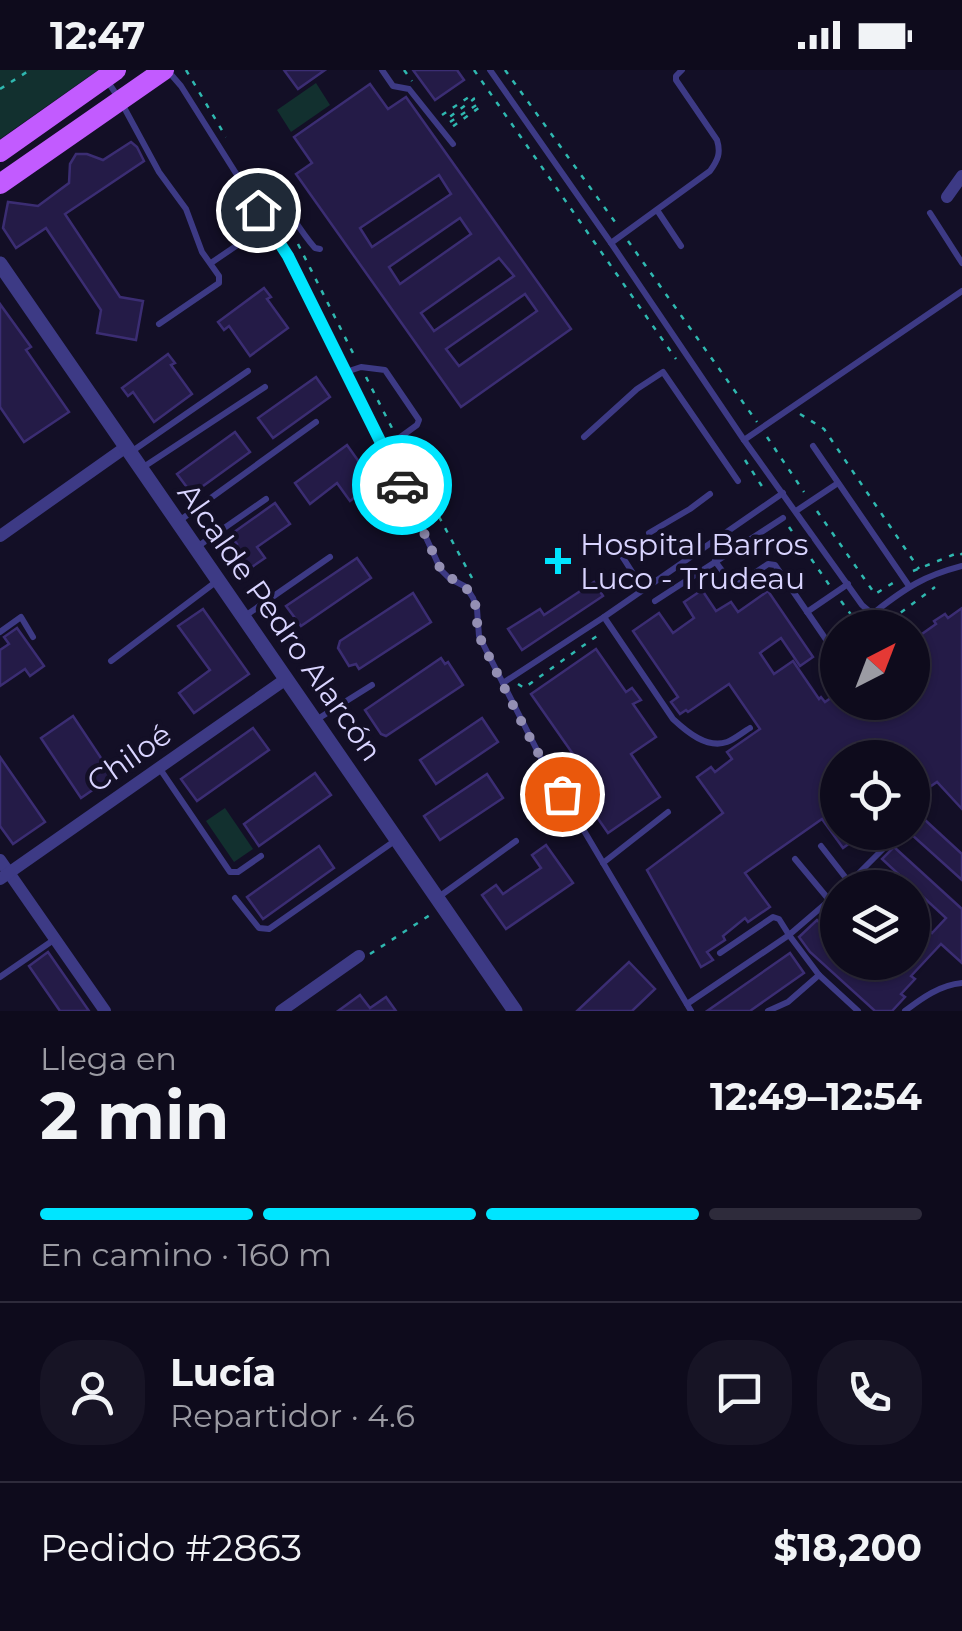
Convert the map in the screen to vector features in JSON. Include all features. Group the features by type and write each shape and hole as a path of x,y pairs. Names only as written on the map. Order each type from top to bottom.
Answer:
{"main road":[{"path":"0,184 166,70"},
{"path":"0,152 111,74"}],"street":[{"path":"947,197 962,176"},
{"name":"Alcalde Pedro Alarcón","path":"0,264 514,1011"},
{"path":"0,536 128,450"},
{"name":"Chiloé","path":"5,876 286,678"},
{"path":"0,860 5,876 105,1011"},
{"path":"281,1011 359,956"}],"lane":[{"path":"166,70 181,86 288,256 441,570 466,587 474,598 479,636 542,760 689,1008 820,909"},
{"path":"382,70 393,86 409,88 452,143"},
{"path":"490,70 862,605 876,611 909,586 962,566"},
{"path":"612,243 710,171 717,161 717,140 676,80 682,70"},
{"path":"111,74 120,100 159,172 186,209 202,252 219,276 219,283 158,324"},
{"path":"244,186 266,182 280,196 314,248 320,249"},
{"path":"657,210 682,246"},
{"path":"930,213 962,262"},
{"path":"211,263 236,246"},
{"path":"744,440 962,290"},
{"path":"346,372 360,366 386,370 419,420 418,425 384,448"},
{"path":"128,450 248,371"},
{"path":"584,437 637,389 663,372 738,481"},
{"path":"141,469 265,387"},
{"path":"178,522 316,422"},
{"path":"813,446 909,586"},
{"path":"796,511 838,483"},
{"path":"504,683 783,493"},
{"path":"649,532 710,494"},
{"path":"196,548 266,499"},
{"path":"656,601 783,518"},
{"path":"620,553 643,589"},
{"path":"244,616 330,556"},
{"path":"715,561 734,587 768,564 775,565 820,631"},
{"path":"111,661 218,580"},
{"path":"807,612 848,584"},
{"path":"0,632 21,617 33,636"},
{"path":"604,617 684,729 700,740 726,743 750,728"},
{"path":"316,721 372,685"},
{"path":"159,768 230,872 238,872 261,856"},
{"path":"603,863 668,812"},
{"path":"234,898 260,928 268,929 397,839"},
{"path":"440,902 516,842"},
{"path":"861,870 882,850"},
{"path":"795,858 820,889"},
{"path":"720,954 773,917 779,918 819,975 858,1011"},
{"path":"0,977 55,939"},
{"path":"768,1011 788,1002 819,975"},
{"path":"905,1011 924,996 962,983"}],"path":[{"path":"0,90 30,70"},
{"path":"186,70 232,146"},
{"path":"404,70 416,86"},
{"path":"474,70 684,370"},
{"path":"505,70 762,428 875,594"},
{"path":"440,117 472,96 474,99 444,121 446,124 478,104 480,107 450,129 456,137 452,143"},
{"path":"255,182 285,225"},
{"path":"295,239 473,581"},
{"path":"790,408 824,429 925,578"},
{"path":"741,454 771,501"},
{"path":"783,518 848,610"},
{"path":"904,610 936,586"},
{"path":"512,676 524,688 610,627"},
{"path":"359,956 371,954 440,902"}],"green space":[{"path":"0,70 98,70 0,139"},
{"path":"316,83 330,105 291,132 277,110"},
{"path":"225,808 253,849 234,862 206,821"}],"building":[{"path":"284,70 325,70 298,89"},
{"path":"413,70 457,70 464,80 435,100"},
{"path":"370,84 388,109 406,97 571,329 461,407 296,174 312,163 294,137","holes":["439,175 451,194 372,247 360,228","460,218 471,234 400,284 389,267","499,258 514,276 434,331 421,313","525,294 537,311 459,366 446,349"]},
{"path":"131,142 144,161 65,214 120,297 143,301 136,340 97,333 101,310 46,228 16,248 3,228 8,202 38,206 69,183 70,164 76,154 103,160"},
{"path":"264,288 271,297 267,299 288,328 250,356 229,326 224,330 218,322"},
{"path":"0,304 69,412 24,442 0,407"},
{"path":"168,354 175,363 171,365 192,394 154,422 133,392 128,396 122,388"},
{"path":"316,377 330,397 273,438 258,418"},
{"path":"235,432 250,452 192,494 177,474"},
{"path":"347,445 374,483 350,501 337,483 310,504 295,483"},
{"path":"275,503 290,524 257,547 265,558 246,571 230,549 237,544 230,535"},
{"path":"357,558 371,578 301,626 286,606"},
{"path":"594,582 603,596 522,650 508,629 540,609 544,615"},
{"path":"702,590 716,611 731,602 738,612 768,591 813,657 800,666 781,638 760,653 774,674 793,661 820,698 820,720 930,720 930,628 945,614 948,618 962,608 962,809 937,782 930,787 930,740 820,740 820,820 745,873 770,907 748,922 745,918 723,936 725,940 707,952 713,960 701,967 647,870 723,813 697,777 711,767 715,772 732,759 727,752 760,729 729,684 688,712 680,714 671,702 678,697 633,631 659,613 673,633 694,618 684,602"},
{"path":"413,593 431,622 359,669 356,664 349,666 338,648 340,641"},
{"path":"203,609 249,674 194,713 179,693 210,670 178,626"},
{"path":"17,628 44,666 30,676 25,669 0,686 0,650 9,644 4,637"},
{"path":"596,649 626,692 632,688 641,700 633,704 656,737 631,754 660,797 608,833 583,797 596,787 531,694"},
{"path":"441,658 463,685 386,736 381,734 365,710"},
{"path":"73,716 113,776 81,798 41,738"},
{"path":"482,718 498,742 436,784 420,760"},
{"path":"253,728 269,750 197,801 181,779"},
{"path":"0,757 45,822 13,844 0,826"},
{"path":"315,773 331,795 259,846 244,824"},
{"path":"487,774 503,798 440,840 424,816"},
{"path":"930,825 962,854 962,880 929,850"},
{"path":"546,845 573,883 506,929 482,895 496,885 503,894 541,868 532,855"},
{"path":"319,846 334,868 263,919 247,897"},
{"path":"891,850 897,850 919,870 894,870 882,859"},
{"path":"930,880 962,909 962,963 941,944 930,956 930,931 946,918 930,903"},
{"path":"820,921 820,961 799,937"},
{"path":"48,952 89,1011 60,1011 29,966"},
{"path":"790,953 804,973 750,1011 707,1011"},
{"path":"629,962 655,989 632,1011 577,1011"},
{"path":"841,980 914,980 892,1011 875,1011"},
{"path":"360,995 370,1008 386,997 396,1011 338,1011"}],"way so far":[{"path":"402,485 441,570 466,587 474,598 479,636 562,794"}],"place":[{"name":"Hospital Barros Luco - Trudeau","path":"558,561"}],"route":[{"path":"258,210 288,256 402,485"}]}
